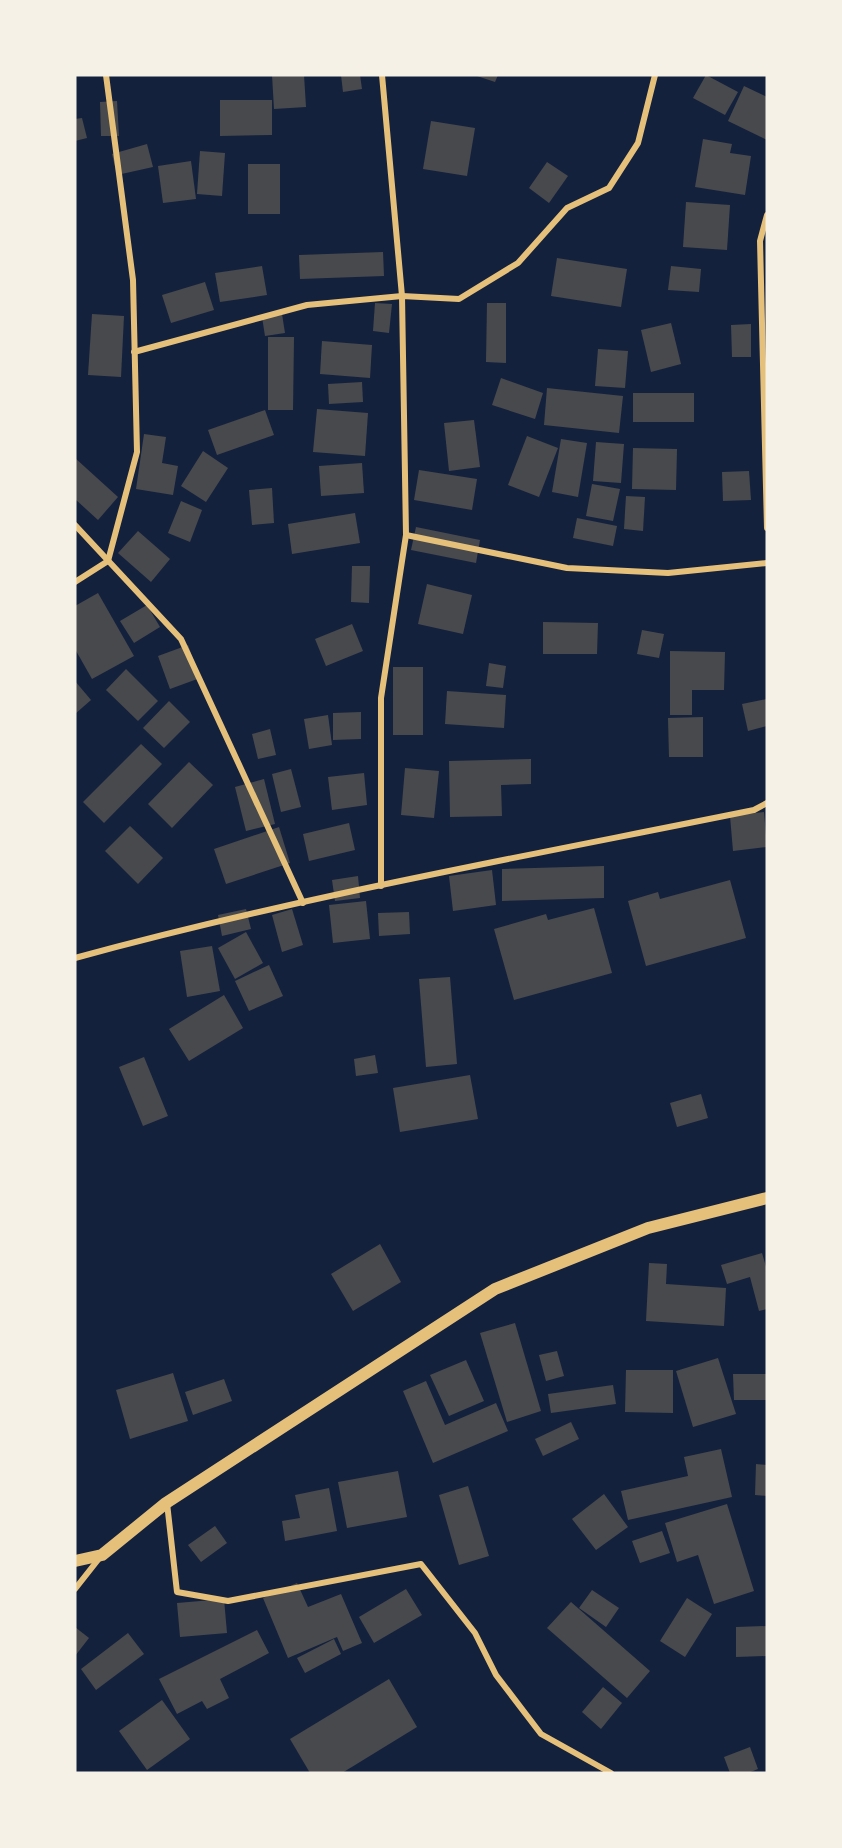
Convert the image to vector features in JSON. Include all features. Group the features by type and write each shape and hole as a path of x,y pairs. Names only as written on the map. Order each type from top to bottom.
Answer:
{"main road":[{"path":"75,1562 102,1555 166,1503 495,1289 648,1228 767,1198"}],"street":[{"path":"75,582 108,561 138,452 134,280 106,75"},
{"path":"381,886 381,698 406,535 402,297 382,75"},
{"path":"134,352 308,305 402,297 459,299 518,263 567,208 609,188 638,143 655,75"},
{"path":"767,215 760,241 767,528"},
{"path":"75,525 181,639 303,903"},
{"path":"406,535 567,568 668,573 767,563"},
{"path":"75,958 142,939 303,903 754,810 767,803"},
{"path":"166,1503 177,1592 228,1601 421,1564 475,1633 496,1675 541,1734 611,1773"},
{"path":"75,1589 102,1555"}],"building":[{"path":"272,75 304,75 306,107 274,109"},
{"path":"341,75 360,75 362,89 343,92"},
{"path":"474,75 498,75 495,82"},
{"path":"706,75 738,92 725,115 693,98"},
{"path":"744,86 767,97 767,140 728,121"},
{"path":"220,100 272,100 272,135 220,136"},
{"path":"117,101 119,136 101,136 100,102"},
{"path":"82,118 87,138 75,141 75,119"},
{"path":"431,121 475,128 467,176 423,169"},
{"path":"703,139 732,144 730,153 751,156 745,195 695,187"},
{"path":"147,144 153,167 117,175 112,154"},
{"path":"200,151 225,153 222,196 197,194"},
{"path":"191,161 196,199 163,203 158,166"},
{"path":"547,162 568,176 549,203 529,188"},
{"path":"248,164 280,164 280,214 248,214"},
{"path":"686,202 730,205 727,250 683,247"},
{"path":"383,252 384,276 300,279 299,255"},
{"path":"557,258 627,269 621,307 551,296"},
{"path":"262,266 267,295 220,302 215,273"},
{"path":"671,266 701,269 699,292 668,290"},
{"path":"205,282 214,310 171,323 162,295"},
{"path":"375,303 392,304 389,333 373,331"},
{"path":"487,303 506,303 506,363 486,362"},
{"path":"92,314 124,316 121,377 88,375"},
{"path":"282,314 285,333 265,336 262,317"},
{"path":"671,323 681,364 651,372 641,330"},
{"path":"751,324 751,357 732,357 731,325"},
{"path":"268,337 294,337 293,410 268,410"},
{"path":"322,341 372,345 370,378 320,374"},
{"path":"598,349 628,351 625,388 595,386"},
{"path":"501,378 543,393 535,419 492,405"},
{"path":"362,382 363,402 329,404 328,384"},
{"path":"547,388 623,396 619,433 544,425"},
{"path":"633,393 694,393 694,422 633,422"},
{"path":"317,409 368,413 365,456 313,452"},
{"path":"265,410 274,435 217,455 208,430"},
{"path":"474,420 480,467 449,471 444,423"},
{"path":"144,434 166,437 162,463 178,466 173,495 136,489"},
{"path":"527,436 558,448 539,497 508,485"},
{"path":"561,439 587,443 578,497 552,492"},
{"path":"596,442 624,444 621,483 593,481"},
{"path":"633,448 677,449 676,490 632,489"},
{"path":"203,451 228,468 206,502 181,486"},
{"path":"75,458 118,497 98,520 75,499"},
{"path":"362,463 364,493 321,496 319,466"},
{"path":"419,470 477,479 472,510 414,500"},
{"path":"749,471 751,500 723,501 722,472"},
{"path":"592,484 620,489 613,521 586,516"},
{"path":"272,488 274,523 252,525 249,490"},
{"path":"626,496 645,497 643,531 624,529"},
{"path":"181,501 202,510 190,542 168,533"},
{"path":"355,513 360,543 292,554 288,524"},
{"path":"577,518 617,526 613,546 573,538"},
{"path":"416,527 480,540 476,563 411,550"},
{"path":"138,531 170,559 151,582 118,553"},
{"path":"352,566 370,566 369,603 351,602"},
{"path":"427,584 472,595 463,634 418,624"},
{"path":"98,593 134,656 92,679 75,649 75,606"},
{"path":"147,605 160,627 134,643 120,621"},
{"path":"543,622 598,623 597,654 543,654"},
{"path":"352,624 363,651 326,666 315,639"},
{"path":"642,630 664,634 659,658 637,654"},
{"path":"188,645 200,678 170,689 158,656"},
{"path":"670,651 725,652 724,690 692,690 692,715 670,715"},
{"path":"489,663 506,666 503,688 486,686"},
{"path":"393,667 423,667 423,735 393,735"},
{"path":"126,669 158,701 138,721 106,690"},
{"path":"75,681 91,700 75,714"},
{"path":"447,691 506,695 504,728 445,724"},
{"path":"767,699 767,726 748,731 742,704"},
{"path":"169,701 190,722 164,748 143,728"},
{"path":"361,712 361,739 333,740 333,713"},
{"path":"328,715 332,745 309,749 304,719"},
{"path":"703,717 703,757 669,757 668,718"},
{"path":"270,729 276,755 258,759 252,734"},
{"path":"141,744 162,764 104,823 83,802"},
{"path":"531,759 531,784 501,785 502,816 450,817 449,761"},
{"path":"189,762 213,785 172,828 148,804"},
{"path":"405,768 439,771 434,818 401,815"},
{"path":"291,769 301,807 281,812 272,774"},
{"path":"364,773 367,805 332,810 328,777"},
{"path":"264,779 275,824 246,831 235,787"},
{"path":"764,812 767,847 733,851 730,816"},
{"path":"349,823 355,850 309,861 303,834"},
{"path":"130,826 163,858 138,884 105,851"},
{"path":"279,827 290,863 226,884 214,849"},
{"path":"604,866 604,898 502,901 502,869"},
{"path":"492,870 496,905 453,911 449,876"},
{"path":"358,876 360,898 335,901 332,880"},
{"path":"730,880 746,938 646,966 628,901 658,892 660,899"},
{"path":"366,901 370,939 333,943 329,905"},
{"path":"594,908 612,973 514,1000 494,929 546,914 548,920"},
{"path":"246,909 251,929 222,936 218,915"},
{"path":"292,909 303,945 282,952 272,915"},
{"path":"409,912 410,934 379,936 378,913"},
{"path":"246,932 263,963 235,979 218,948"},
{"path":"212,946 220,991 187,997 180,951"},
{"path":"269,965 283,996 249,1011 235,981"},
{"path":"450,977 457,1064 426,1067 419,979"},
{"path":"224,995 243,1028 189,1061 169,1029"},
{"path":"375,1055 378,1073 356,1076 354,1059"},
{"path":"144,1057 168,1116 143,1126 119,1067"},
{"path":"470,1075 478,1119 400,1132 393,1088"},
{"path":"701,1094 708,1118 677,1127 670,1103"},
{"path":"380,1244 401,1282 353,1311 331,1274"},
{"path":"762,1253 767,1270 767,1309 759,1311 750,1277 727,1284 721,1265"},
{"path":"649,1263 667,1264 666,1284 726,1288 724,1326 646,1321"},
{"path":"515,1323 541,1411 507,1422 480,1333"},
{"path":"557,1351 564,1376 546,1381 539,1355"},
{"path":"718,1358 736,1414 693,1427 676,1371"},
{"path":"466,1360 484,1401 449,1416 430,1375"},
{"path":"626,1370 673,1370 673,1413 625,1412"},
{"path":"173,1373 188,1421 130,1439 116,1390"},
{"path":"733,1374 767,1374 767,1400 734,1400"},
{"path":"224,1379 232,1401 193,1415 185,1392"},
{"path":"426,1381 445,1425 496,1403 508,1431 433,1463 403,1391"},
{"path":"613,1385 616,1404 551,1413 548,1394"},
{"path":"571,1422 579,1439 543,1456 535,1439"},
{"path":"721,1449 732,1497 628,1520 621,1491 688,1476 684,1457"},
{"path":"756,1464 767,1465 767,1496 755,1495"},
{"path":"398,1471 407,1517 347,1528 338,1482"},
{"path":"468,1486 489,1556 459,1565 439,1495"},
{"path":"329,1488 337,1531 285,1541 282,1521 300,1518 295,1495"},
{"path":"604,1494 628,1527 596,1550 572,1519"},
{"path":"727,1504 754,1591 714,1604 698,1555 677,1562 665,1523"},
{"path":"215,1526 227,1543 201,1562 188,1545"},
{"path":"662,1531 670,1553 640,1563 632,1541"},
{"path":"297,1583 308,1607 341,1594 362,1643 343,1651 337,1637 288,1658 263,1598"},
{"path":"406,1589 422,1615 374,1643 359,1617"},
{"path":"592,1590 619,1608 606,1627 579,1608"},
{"path":"687,1598 712,1614 685,1657 660,1641"},
{"path":"224,1599 227,1633 180,1637 177,1603"},
{"path":"571,1602 650,1671 627,1698 547,1628"},
{"path":"767,1626 767,1656 736,1657 736,1627"},
{"path":"75,1627 89,1638 75,1656"},
{"path":"257,1630 269,1653 220,1679 229,1698 207,1709 202,1701 177,1714 159,1679"},
{"path":"128,1633 144,1654 96,1690 81,1669"},
{"path":"334,1639 341,1654 305,1673 297,1658"},
{"path":"389,1679 417,1727 342,1773 310,1773 290,1739"},
{"path":"603,1687 622,1703 601,1729 582,1712"},
{"path":"162,1700 190,1739 147,1770 119,1731"},
{"path":"750,1747 758,1769 748,1773 730,1773 724,1757"}]}
